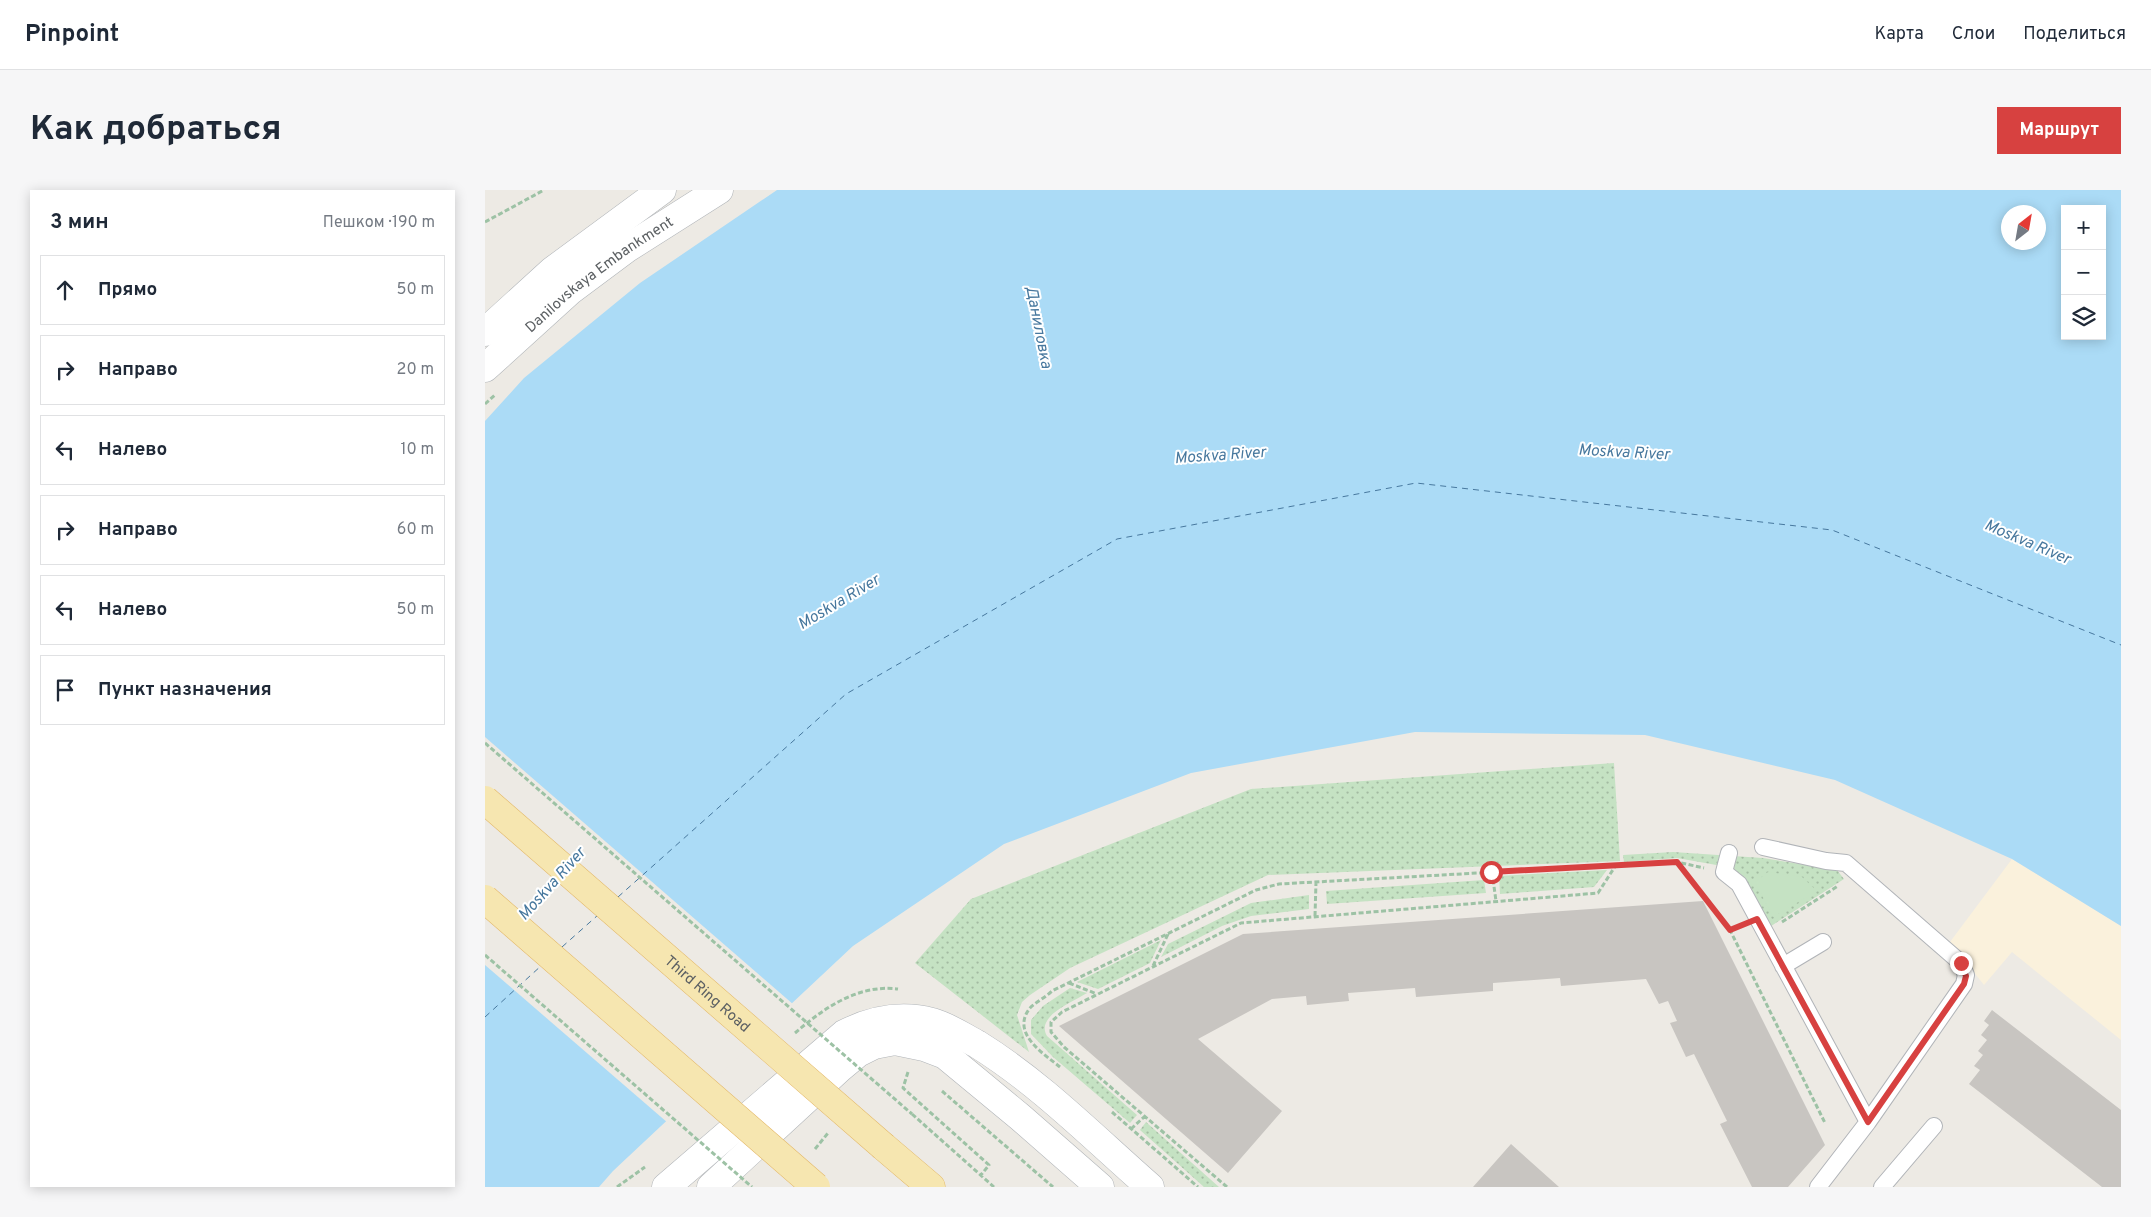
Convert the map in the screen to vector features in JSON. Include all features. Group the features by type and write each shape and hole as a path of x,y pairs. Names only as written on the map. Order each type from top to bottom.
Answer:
{"main road":[{"name":"Danilovskaya Embankment","path":"485,332 553,271 662,190"},
{"name":"Danilovskaya Embankment","path":"485,368 571,290 626,249 719,190"},
{"name":"Third Ring Road","path":"485,800 931,1187"},
{"path":"485,900 816,1187"},
{"path":"666,1187 844,1034 865,1023 897,1018 932,1022 953,1030 991,1053 1031,1082 1150,1187"},
{"path":"711,1187 840,1068 874,1044 895,1041 924,1046 945,1055 1020,1116 1100,1187"},
{"path":"743,1187 753,1149"},
{"path":"697,1187 706,1153"}],"lane":[{"path":"1763,847 1826,861 1846,863 1961,963 1966,976 1964,984 1868,1122 1818,1187"},
{"path":"1729,853 1724,872 1739,884 1868,1122"},
{"path":"1783,966 1823,942"},
{"path":"1882,1187 1934,1126"}],"path":[{"path":"485,222 544,190"},
{"path":"485,743 994,1187"},
{"path":"1061,1068 1028,1040 1024,1023 1030,1009 1052,991 1256,890 1279,884 1677,862 1730,930 1825,1124"},
{"path":"1227,1187 1064,1048 1051,1032 1051,1022 1062,1012 1241,923 1598,893 1617,865"},
{"path":"1491,872 1496,901"},
{"path":"1315,916 1316,882"},
{"path":"1730,930 1761,926 1842,883"},
{"path":"1153,966 1168,934"},
{"path":"485,955 752,1187"},
{"path":"1069,983 1098,994"},
{"path":"914,1071 909,1069 903,1088 989,1165 981,1175"},
{"path":"941,1091 1053,1187"},
{"path":"1110,1111 1198,1187"},
{"path":"1131,1129 1145,1116"}],"shaded area":[{"path":"2012,859 2121,926 2121,1040 2012,952 1984,985 1950,942"}],"green space":[{"path":"1614,763 1620,861 1268,875 1070,968 1030,995 1022,1002 1017,1015 1029,1052 915,963 971,899 1251,789"},
{"path":"1673,852 1763,858 1837,870 1844,879 1768,928 1722,866 1677,858 1624,862 1623,855"},
{"path":"1607,870 1594,887 1500,894 1499,876"},
{"path":"1768,872 1802,877 1817,891 1773,917 1755,882"},
{"path":"1484,880 1486,893 1327,904 1326,891"},
{"path":"1309,895 1309,909 1251,916 1222,926 1161,957 1168,944 1251,903"},
{"path":"1161,940 1150,963 1098,989 1077,982"},
{"path":"1070,988 1087,993 1057,1010 1051,1016 1046,1022 1047,1036 1137,1115 1130,1123 1053,1057 1031,1034 1031,1020 1043,1006"},
{"path":"1146,1122 1219,1187 1204,1187 1140,1130"}],"water":[{"path":"777,190 2121,190 2121,926 2012,859 1835,780 1645,735 1415,732 1191,773 1004,844 853,946 613,1171 599,1187 485,1187 485,421 524,378 640,283"}],"pier":[{"path":"485,737 794,1005 668,1123 485,965"}],"building":[{"path":"1703,901 1825,1145 1788,1187 1752,1187 1720,1124 1727,1121 1694,1054 1686,1057 1670,1023 1677,1021 1668,1001 1659,1004 1646,979 1561,986 1560,978 1493,983 1493,991 1416,997 1415,988 1348,993 1349,1001 1307,1005 1306,996 1272,999 1198,1039 1282,1111 1228,1173 1059,1026 1243,934"},
{"path":"1992,1010 2121,1110 2121,1187 2102,1187 1969,1084 1980,1070 1974,1066 1983,1055 1978,1051 1987,1040 1981,1035 1989,1025 1984,1021"},
{"path":"1511,1144 1559,1187 1473,1187"}],"ferry route":[{"path":"618,897 846,694 1117,539 1416,483 1832,530 2121,645"},
{"path":"562,947 598,915"},
{"path":"485,1017 542,965"}],"route":[{"path":"1491,872 1677,862 1730,930 1757,919 1868,1122 1964,984 1966,976 1961,963"}],"water label":[{"name":"Даниловка","path":"1040,327"},
{"name":"Moskva River","path":"1624,451"},
{"name":"Moskva River","path":"1220,454"},
{"name":"Moskva River","path":"2028,541"},
{"name":"Moskva River","path":"838,601"},
{"name":"Moskva River","path":"551,883"}]}
